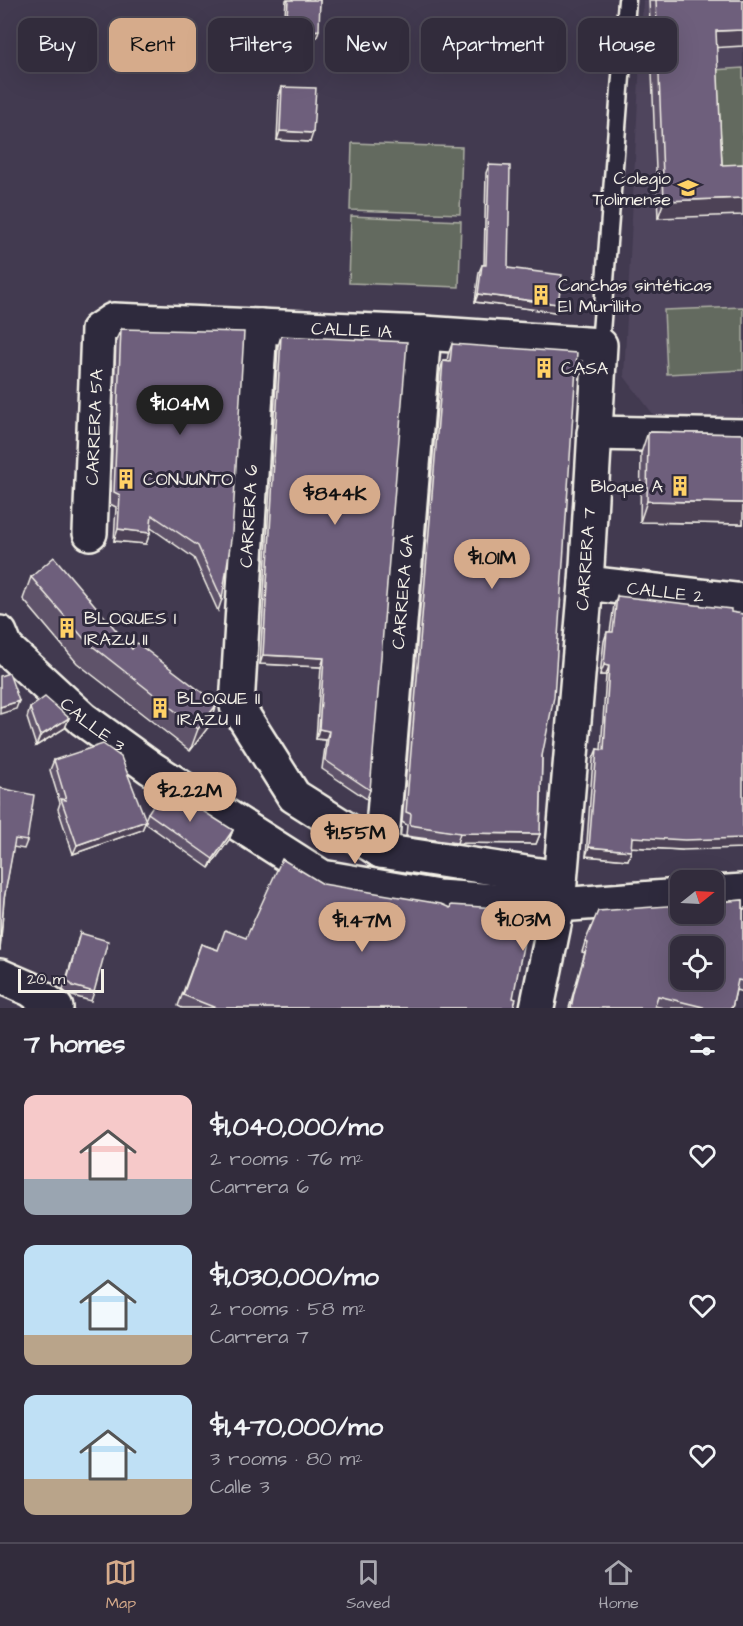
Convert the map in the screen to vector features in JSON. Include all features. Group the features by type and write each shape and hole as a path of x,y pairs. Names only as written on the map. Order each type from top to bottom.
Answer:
{"street":[{"name":"CALLE 1A","path":"104,324 113,320 260,326 424,333 600,345"},
{"name":"CARRERA 5A","path":"90,533 98,330 104,324"},
{"name":"CARRERA 6","path":"237,706 260,326"},
{"name":"CARRERA 6A","path":"381,851 424,333"},
{"name":"CARRERA 7","path":"537,1008 559,892 586,583 600,345"},
{"path":"594,433 743,436"},
{"name":"CALLE 2","path":"586,583 743,601"},
{"name":"CALLE 3","path":"2,643 83,719 152,768 322,877 438,897 559,892 670,896"},
{"name":"CALLE 3","path":"237,706 294,796 381,851 559,892"},
{"path":"724,892 743,891"},
{"path":"0,976 30,989 56,1008"}],"lane":[{"name":"CARRERA 7","path":"600,345 627,0"}],"shaded area":[{"name":"Colegio Tolimense","path":"643,0 743,0 743,417 656,418 624,376 639,72 677,72 677,18 642,18"},
{"path":"743,68 743,193 718,194 713,70"},
{"path":"352,143 462,147 460,214 350,210"},
{"path":"351,216 461,221 459,287 349,283"},
{"path":"743,307 743,370 667,374 664,310"}],"building":[{"path":"288,0 320,0 319,30 313,31 313,18 287,18"},
{"path":"656,0 743,0 743,30 716,31 722,165 743,164 743,198 664,201 659,72 677,72 677,18 657,18"},
{"path":"282,87 316,88 313,133 280,131"},
{"path":"489,165 510,166 508,268 562,275 558,304 478,294 482,265 486,265"},
{"path":"121,329 244,332 232,533 222,599 198,546 152,515 150,533 118,529 120,495 114,492"},
{"path":"281,336 407,342 370,790 325,760 329,731 319,729 324,658 263,655"},
{"path":"452,344 577,353 554,697 542,756 540,834 460,833 410,825 411,814 406,812 443,361 450,362"},
{"path":"648,432 743,434 743,503 647,501"},
{"path":"54,557 132,649 137,643 217,704 198,729 86,641 31,577"},
{"path":"617,596 731,609 731,612 743,614 743,838 685,840 632,837 631,851 589,847 597,749 604,750 609,666 604,665 607,632 613,632"},
{"path":"9,673 19,701 0,707 0,676"},
{"path":"45,697 69,718 40,736 30,708"},
{"path":"103,744 121,757 146,821 77,845 61,799 66,800 54,760"},
{"path":"165,787 233,830 213,859 148,813"},
{"path":"0,788 34,795 27,841 15,839 4,899 0,950"},
{"path":"282,859 323,884 441,904 450,908 451,905 530,910 513,1008 216,1008 183,995 201,944 218,950 225,930 246,938"},
{"path":"743,900 743,981 738,980 732,1008 702,1008 658,996 654,1008 571,1008 588,943 585,942 598,911 670,906 670,924 724,924 724,902"},
{"path":"80,933 108,941 94,992 73,986 67,980"}],"place":[{"name":"Colegio Tolimense","path":"688,188"},
{"name":"Canchas sintéticas El Murillito","path":"541,295"},
{"name":"CASA","path":"544,368"},
{"name":"CONJUNTO","path":"126,479"},
{"name":"Bloque A","path":"680,486"},
{"name":"BLOQUES I IRAZU II","path":"67,628"},
{"name":"BLOQUE II IRAZU II","path":"160,708"}]}
